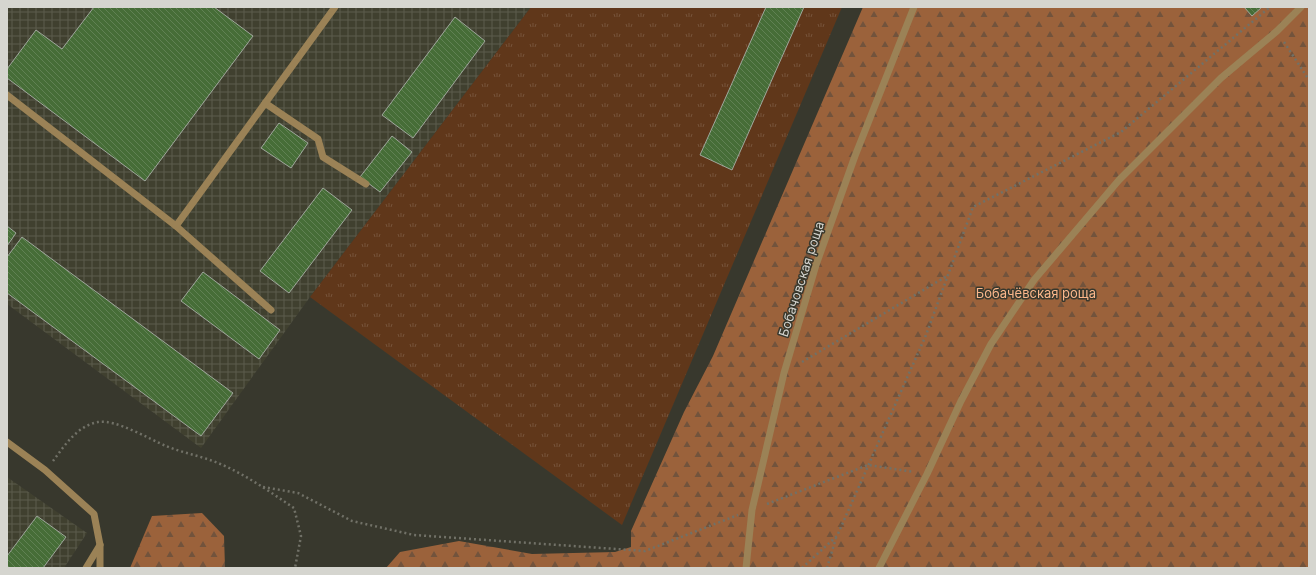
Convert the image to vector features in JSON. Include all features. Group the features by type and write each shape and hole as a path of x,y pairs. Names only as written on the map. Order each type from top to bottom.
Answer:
{"street":[{"path":"176,226 335,7"},
{"name":"Бобачовская роща","path":"746,568 752,510 784,372 816,265 855,156 914,7"},
{"path":"879,568 927,474 961,401 991,344 1034,280 1119,180 1221,78 1277,31 1301,7"},
{"path":"7,95 176,226 271,310"},
{"path":"265,103 318,139 322,157 366,184"},
{"path":"7,442 45,470 94,514 100,545 100,568"},
{"path":"86,568 100,545"}],"path":[{"path":"827,568 837,536 926,336 973,207 1121,132 1270,7"},
{"path":"1277,31 1309,80"},
{"path":"784,372 948,275"},
{"path":"45,470 74,435 84,426 99,421 129,428 166,446 218,463 263,487 294,508 301,536 295,568"},
{"path":"263,487 298,493 352,521 414,535 645,551 868,465 927,474"},
{"path":"802,568 837,536"}],"shaded area":[{"path":"7,7 531,7 310,297 201,448 7,304"},
{"path":"7,477 87,533 64,568 7,568"}],"green space":[{"path":"531,7 842,7 622,525 310,297"},
{"name":"Бобачёвская роща","path":"863,7 1309,7 1309,568 386,568 400,552 459,541 532,554 615,552 631,547 631,531 684,412 713,356"},
{"path":"202,513 224,536 225,568 130,568 152,516"}],"building":[{"path":"94,7 214,7 253,36 145,181 7,78 7,69 36,30 62,49"},
{"path":"766,7 804,7 732,170 700,155"},
{"path":"1244,7 1262,7 1252,16"},
{"path":"455,17 485,41 413,138 382,115"},
{"path":"279,123 308,143 291,168 261,148"},
{"path":"392,136 412,152 380,192 360,177"},
{"path":"323,188 352,210 289,293 260,271"},
{"path":"7,226 16,233 7,246"},
{"path":"22,237 233,393 201,436 7,293 7,257"},
{"path":"203,272 280,330 259,359 181,301"},
{"path":"37,516 66,537 43,568 7,568 7,556"}]}
